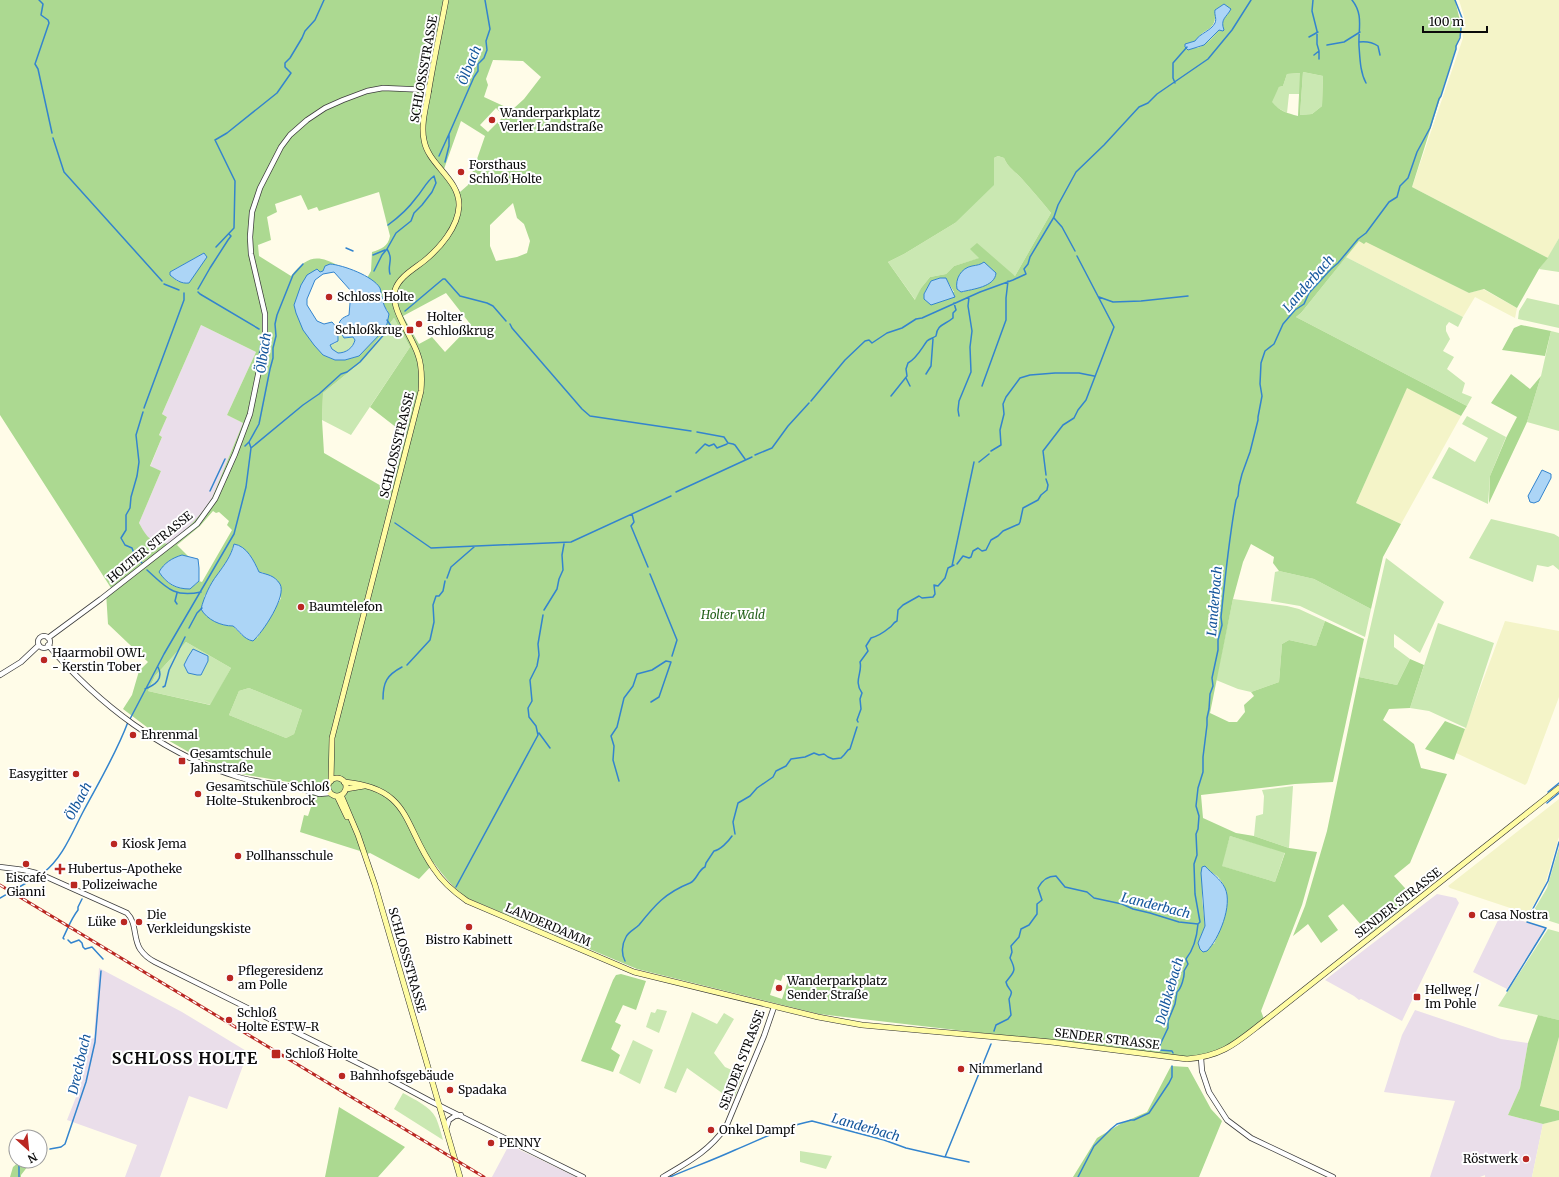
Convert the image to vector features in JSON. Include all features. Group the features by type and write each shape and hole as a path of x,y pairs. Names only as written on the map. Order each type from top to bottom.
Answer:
{"main road":[{"name":"SCHLOSSSTRASSE","path":"331,780 332,738 421,391 422,380 418,355 394,303 395,290 402,278 438,248 453,226 458,212 458,201 455,191 427,151 424,141 423,128 446,0"},
{"name":"SCHLOSSSTRASSE","path":"331,762 338,778"},
{"path":"338,778 344,782 346,789 339,796 330,793 328,787 331,780 338,778"},
{"name":"LANDERDAMM","path":"344,782 367,786 386,793 399,805 433,869 453,892 467,901 634,972 774,1007"},
{"name":"LANDERDAMM","path":"346,789 367,786"},
{"name":"SENDER STRASSE","path":"774,1007 862,1025 990,1036 1174,1058 1201,1058 1214,1055 1228,1048 1267,1019 1559,788"},
{"name":"SCHLOSSSTRASSE","path":"339,796 344,814 352,824 367,859 460,1177"}],"street":[{"name":"HOLTER STRASSE","path":"48,638 101,600 197,524 215,499 250,414 263,349 266,323 251,254 250,237 252,212 269,168 281,146 290,135 307,120 342,100 367,91 383,88 429,90"},
{"path":"0,675 21,662 39,645 38,642 40,637 44,636 48,638 48,645 67,668 84,685 125,718 168,747 194,760 240,777 319,794 330,793"},
{"path":"39,645 44,647 48,645"},
{"path":"313,792 328,787"},
{"path":"0,868 24,870 47,876 127,913 132,920 140,949 155,962 583,1177"},
{"name":"SENDER STRASSE","path":"663,1177 705,1151 718,1139 726,1127 764,1036 774,1007"},
{"path":"1201,1058 1202,1071 1209,1092 1227,1120 1251,1138 1333,1177"},
{"path":"446,1131 449,1120 455,1116 462,1115"}],"shaded area":[{"path":"201,325 256,352 227,415 243,423 212,498 195,522 169,544 156,543 147,538 139,523 161,471 150,467 162,437 159,435 167,417 162,414"},
{"path":"1437,894 1456,898 1459,903 1402,1021 1361,999 1359,1000 1325,980"},
{"path":"1501,914 1545,928 1507,989 1473,972"},
{"path":"99,968 182,1012 248,1052 227,1109 189,1096 160,1177 125,1177 137,1145 67,1120 80,1087 87,1060 81,1058 88,1040 94,1038"},
{"path":"1415,1010 1501,1039 1528,1043 1520,1088 1508,1115 1543,1124 1532,1177 1485,1177 1485,1175 1480,1177 1430,1177 1455,1101 1384,1092 1402,1035"},
{"path":"509,1145 537,1158 576,1177 492,1177"}],"green space":[{"name":"Holter Wald","path":"0,0 1455,0 1462,29 1412,187 1548,258 1539,269 1517,308 1484,289 1469,293 1366,242 1364,244 1359,241 1301,313 1296,317 1467,406 1461,416 1407,388 1356,503 1401,524 1383,557 1371,609 1314,579 1279,571 1273,563 1274,557 1251,544 1243,562 1233,599 1210,713 1229,722 1237,722 1245,712 1244,705 1254,696 1251,692 1279,682 1282,644 1289,640 1316,646 1325,621 1364,639 1333,782 1295,784 1201,795 1203,818 1236,833 1254,836 1289,848 1317,852 1302,905 1261,1011 1264,1019 1227,1047 1213,1053 1186,1057 819,1014 637,969 467,898 449,882 434,863 419,879 370,853 363,855 360,851 300,832 304,815 308,816 312,804 308,803 313,786 241,774 199,758 152,731 123,709 132,695 139,671 148,662 108,624 106,592 111,588 0,415","holes":["1224,4 1230,11 1224,18 1221,29 1208,42 1197,48 1185,44 1196,41 1199,36 1212,26 1214,22 1215,10","493,60 523,61 541,77 524,99 512,110 484,97 488,85 486,79","1303,72 1323,76 1322,106 1312,114 1300,115","1300,73 1298,116 1280,110 1272,102 1279,87 1283,86 1287,74","496,108 504,116 488,132 480,125","461,121 485,136 468,185 460,192 444,169","998,156 1004,158 1010,167 1026,183 1051,213 1015,276 977,243 970,249 979,258 954,266 946,274 930,277 921,288 915,300 888,262 955,223 994,185 994,158","379,192 390,236 386,245 381,249 372,252 371,271 367,278 373,282 379,290 383,303 388,311 387,324 359,356 345,360 335,360 323,355 294,305 320,272 323,271 325,266 330,264 339,266 324,260 313,259 302,264 291,276 259,256 258,245 271,240 267,217 277,212 275,204 301,195 308,210 317,207 319,211","513,203 517,218 524,224 530,241 527,253 517,257 496,261 490,246 490,225","204,253 185,283 177,281 170,272","972,266 979,266 984,286 961,292 957,289","940,278 946,279 954,292 924,294 931,281","446,293 471,325 445,352 432,337 419,344 403,316","394,318 410,347 370,407 406,435 390,491 324,453 322,420 323,393 360,363","201,325 256,352 227,415 243,423 212,498 197,518 169,544 150,539 139,523 161,471 150,466 162,437 159,435 167,417 162,414","213,511 216,513 219,512 229,521 227,525 232,530 202,582 199,581 190,587 181,588 173,586 159,572 182,555 190,558 177,545 200,526","234,544 243,548 250,555 259,572 264,573 281,598 257,638 243,636 204,597 229,558","186,642 231,668 210,705 148,691 155,676","249,688 302,710 294,734 286,738 229,715 239,691","1230,836 1285,853 1275,882 1222,866","1202,867 1218,877 1226,893 1226,910 1214,944 1198,943 1205,926 1202,898","783,975 789,978 782,999 770,995 775,979 781,981"]},
{"path":"1459,0 1559,0 1559,238 1548,258 1412,187 1463,38 1462,29 1465,20"},
{"path":"1303,72 1323,76 1322,106 1312,114 1300,115"},
{"path":"1300,73 1300,94 1289,94 1287,113 1276,107 1271,102 1279,87 1283,86 1287,74"},
{"path":"998,156 1004,158 1010,167 1026,183 1051,213 1015,276 980,258 954,266 946,274 930,277 921,288 916,301 888,262 955,223 994,158"},
{"path":"1559,238 1559,272 1539,269 1548,257"},
{"path":"1359,241 1366,241 1469,293 1483,289 1517,308 1515,318 1475,297 1463,317 1346,257"},
{"path":"1346,257 1463,317 1458,327 1449,322 1446,326 1446,331 1450,339 1443,351 1454,357 1447,369 1465,383 1462,393 1472,397 1467,406 1296,317 1301,313"},
{"path":"1527,298 1559,305 1559,328 1518,319 1519,311"},
{"path":"394,318 410,347 351,435 322,420 323,393 360,363"},
{"path":"1521,325 1551,331 1545,356 1502,350 1514,328"},
{"path":"340,331 343,336 347,338 353,337 355,340 349,350 338,353 331,349 330,345 336,343 339,335 338,332"},
{"path":"1551,331 1559,333 1559,431 1527,422 1541,376"},
{"path":"1511,374 1530,389 1541,376 1527,422 1489,503 1490,476 1506,438 1517,417 1491,403"},
{"path":"1407,387 1461,416 1401,524 1356,503"},
{"path":"1467,416 1506,437 1490,476 1488,504 1432,478 1449,447 1475,462 1488,438 1462,424"},
{"path":"1491,519 1554,534 1559,537 1559,570 1553,565 1548,567 1537,565 1533,582 1469,558"},
{"path":"1386,558 1444,602 1420,653 1394,634 1394,647 1410,659 1397,685 1359,677"},
{"path":"1279,571 1314,579 1371,609 1365,637 1300,606 1271,601 1275,572"},
{"path":"1233,599 1287,606 1299,609 1325,621 1316,646 1289,640 1282,644 1279,682 1251,692 1238,689 1216,680"},
{"path":"1505,621 1559,631 1559,697 1525,785 1456,753"},
{"path":"1438,623 1494,643 1466,728 1429,711 1410,708"},
{"path":"186,642 231,668 211,705 148,691 155,676"},
{"path":"1410,659 1424,665 1410,708 1389,709 1383,720 1414,744 1421,768 1447,774 1410,863 1394,876 1414,898 1369,934 1343,904 1328,916 1338,930 1321,943 1308,924 1293,936 1305,906 1327,831 1359,677 1397,685"},
{"path":"249,688 302,710 294,734 286,738 229,715 239,691"},
{"path":"1445,721 1465,729 1454,760 1425,749"},
{"path":"1293,786 1289,848 1254,836 1256,816 1263,814 1264,796 1262,790"},
{"path":"1559,799 1559,837 1544,888 1528,914 1450,888 1448,886"},
{"path":"1230,836 1285,852 1275,882 1221,866"},
{"path":"1559,847 1559,924 1531,915 1547,888"},
{"path":"1548,929 1559,932 1559,1020 1498,1006"},
{"path":"621,974 646,981 636,1010 623,1005 615,1022 621,1025 611,1049 620,1055 613,1072 581,1061 613,980 616,975"},
{"path":"657,1009 667,1011 659,1033 646,1027 651,1012 655,1013"},
{"path":"692,1012 717,1024 724,1013 734,1019 714,1053 725,1067 743,1075 735,1096 729,1098 687,1068 676,1093 664,1088"},
{"path":"1538,1015 1559,1020 1559,1037 1540,1106 1559,1111 1559,1120 1543,1124 1508,1115 1520,1088 1528,1043"},
{"path":"1559,1037 1559,1111 1540,1107"},
{"path":"633,1040 653,1050 640,1084 619,1073"},
{"path":"1171,1066 1188,1067 1211,1109 1222,1121 1199,1177 1073,1177 1097,1138 1122,1123 1147,1112"},
{"path":"403,1093 430,1110 436,1118 443,1140 394,1109"},
{"path":"339,1107 405,1147 378,1177 325,1177"},
{"path":"1559,1120 1559,1177 1532,1177 1543,1124"},
{"path":"800,1151 832,1156 826,1169 800,1162"},
{"path":"12,1169 26,1169 21,1177 10,1177"}],"water":[{"path":"1224,4 1231,9 1223,21 1224,30 1219,30 1204,45 1188,50 1185,47 1185,44 1195,41 1213,26 1216,21 1215,10"},
{"path":"204,253 207,257 189,283 181,282 170,275 170,272"},
{"path":"984,262 996,273 995,278 992,281 983,287 961,292 957,289 958,278 965,269"},
{"path":"330,264 336,265 365,275 380,288 385,308 389,314 387,324 382,332 359,356 345,360 335,360 323,355 303,330 296,313 294,305 301,285 307,275 317,269 320,272 323,271 325,266","holes":["334,272 351,291 349,315 341,320 339,323 339,329 332,322 324,324 317,321 307,305 307,299 315,280 323,274","340,331 344,338 353,337 355,340 349,350 338,353 332,349 330,345 338,341 338,332"]},
{"path":"946,278 955,297 931,305 924,299 924,294 931,281"},
{"path":"1542,470 1551,474 1551,478 1539,501 1534,503 1530,502 1528,496"},
{"path":"234,544 239,545 246,551 259,572 271,576 280,584 280,597 273,614 253,641 244,637 233,626 219,624 207,616 201,609 214,579 227,560"},
{"path":"182,555 198,559 199,581 190,589 172,585 165,580 159,572 169,561"},
{"path":"193,649 208,656 208,661 201,675 188,673 184,665"},
{"path":"1205,866 1225,888 1227,903 1224,921 1220,930 1212,946 1207,951 1203,952 1198,943 1205,926 1201,873 1202,867"}],"waterway":[{"path":"39,0 43,4 41,15 48,20 49,23 35,64 38,69 52,133"},
{"path":"216,247 234,228 235,181 215,140 227,133 277,93 291,73 285,67 285,63 290,58 305,31 315,20 324,0"},
{"name":"Ölbach","path":"445,162 449,146 449,134 478,71 478,64 484,58 487,50 486,41 490,29 485,0"},
{"path":"811,401 845,360 865,341 869,340 872,343 887,333 902,328 916,319 922,318 980,292 1026,274 1024,269 1054,217 1058,205 1076,172 1104,145 1139,107 1148,103 1157,94 1208,59 1232,30 1251,0"},
{"path":"1313,0 1312,11 1317,31 1319,59"},
{"path":"1352,0 1358,11 1360,22 1360,60 1366,83"},
{"name":"Landerbach","path":"994,1031 996,1025 1008,1019 1011,1015 1009,999 1011,996 1011,991 1006,982 1014,971 1010,958 1012,952 1011,946 1019,937 1021,929 1029,925 1037,914 1037,904 1042,900 1038,888 1041,883 1048,878 1056,876 1065,887 1087,892 1094,898 1122,904 1133,909 1179,922 1198,924 1200,922 1195,894 1194,864 1197,855 1196,834 1199,816 1196,806 1198,788 1203,772 1207,718 1210,694 1213,686 1212,678 1218,650 1218,640 1222,625 1221,617 1227,558 1236,500 1242,474 1250,452 1262,396 1260,384 1261,363 1265,351 1274,344 1283,324 1295,310 1304,304 1309,293 1338,263 1358,239 1366,233 1389,202 1397,197 1400,186 1408,178 1417,152 1430,128 1456,46 1460,38 1462,18 1455,0"},
{"path":"1309,37 1318,32"},
{"path":"1327,45 1344,42 1360,32"},
{"path":"1359,42 1369,42 1378,46 1380,55"},
{"path":"1175,83 1173,78 1173,63 1187,47"},
{"path":"1314,55 1319,51"},
{"name":"Ölbach","path":"439,156 449,134"},
{"path":"53,138 64,172 162,281"},
{"name":"Ölbach","path":"388,225 407,209 434,176 436,183 432,192 414,213 411,221 396,233 387,249 390,256 390,274"},
{"path":"1054,218 1062,227 1075,251"},
{"path":"198,289 231,236 229,234"},
{"name":"Ölbach","path":"346,248 353,251"},
{"name":"Ölbach","path":"374,271 382,255 387,249"},
{"name":"Ölbach","path":"373,255 385,250"},
{"path":"1046,475 1043,451 1063,425 1074,418 1086,400 1114,327 1077,256"},
{"name":"Ölbach","path":"251,448 249,442 259,424 273,358 277,315 293,275 303,264"},
{"path":"405,311 443,279 445,279 460,296 493,306 506,321"},
{"path":"982,386 1006,320 1008,281"},
{"path":"164,284 179,290"},
{"path":"198,292 259,329"},
{"path":"144,408 184,300 184,293"},
{"path":"1099,297 1113,302 1141,301 1188,296"},
{"path":"959,416 959,401 971,372 970,347 972,331 968,306 969,297"},
{"path":"891,396 907,376 906,369 908,363 916,356 927,341 936,336 938,329 953,318 953,313 956,310 954,303"},
{"name":"Ölbach","path":"130,719 164,654 234,534 246,487 251,448 303,405 319,394 341,374 347,372 360,362 391,326 387,320"},
{"path":"510,324 582,409 590,416 691,431"},
{"path":"258,362 262,337"},
{"path":"926,374 931,366 933,339"},
{"path":"991,451 1001,445 1000,430 1004,414 1003,404 1006,397 1020,378 1030,375 1055,373 1079,373 1094,376"},
{"path":"906,378 910,386"},
{"path":"755,455 772,448 788,426 809,403"},
{"path":"142,563 135,556 132,548 125,545 121,538 126,530 126,515 130,508 131,497 137,476 139,462 136,435 143,412"},
{"path":"697,432 724,437 728,443 735,445 745,459"},
{"name":"Ölbach","path":"245,446 249,442"},
{"path":"696,453 705,444 709,446 714,444 717,448 727,444"},
{"path":"979,462 989,454"},
{"path":"676,492 752,457"},
{"path":"210,491 225,459"},
{"path":"952,566 974,462"},
{"path":"957,564 963,556 969,558 971,557 973,551 978,548 982,551 986,550 991,540 1003,531 1019,524 1023,508 1038,500 1047,490 1048,485 1046,479"},
{"path":"395,523 431,548 571,542 671,496"},
{"path":"632,514 634,522 631,526 648,567"},
{"path":"544,610 557,589 563,570 562,555 564,544"},
{"path":"447,578 451,567 474,547"},
{"path":"858,722 857,720 861,709 860,699 862,693 859,689 858,681 861,666 860,662 868,651 866,646 871,638 883,633 897,621 898,610 903,605 919,596 922,598 933,597 935,594 934,585 938,586 945,578 948,568 954,565"},
{"path":"147,570 171,590 183,593 201,592"},
{"path":"650,574 677,640 672,656"},
{"path":"407,665 430,640 434,622 433,605 436,596 439,596 443,591 445,581"},
{"path":"177,593 175,601 177,604"},
{"name":"Ölbach","path":"189,628 197,613 202,608"},
{"path":"456,887 538,735 536,726 529,717 528,708 532,701 530,680 537,666 539,655 538,644 543,615"},
{"name":"Ölbach","path":"163,687 165,686 169,670 185,637"},
{"path":"619,781 613,760 614,746 611,736 617,727 624,698 633,686 637,674 652,670 666,661 671,662 659,697 651,702"},
{"name":"Ölbach","path":"145,689 158,681 160,675 158,667"},
{"path":"383,699 385,684 389,676 402,667"},
{"name":"Ölbach","path":"43,873 56,861 66,845 113,757 128,722"},
{"path":"735,834 733,822 738,803 750,796 757,788 773,777 776,771 786,766 791,759 805,757 814,753 819,755 824,754 833,759 841,758 850,749 857,727"},
{"path":"539,733 550,748"},
{"path":"1548,792 1559,783"},
{"path":"1547,803 1559,793"},
{"path":"625,961 623,946 627,935 639,925 650,911 667,895 692,882 705,867 714,851 724,845 732,836"},
{"path":"1530,914 1548,881 1559,842"},
{"name":"Ölbach","path":"0,898 40,875"},
{"name":"Dreckbach","path":"64,939 63,938 71,920 78,910 82,899"},
{"path":"1507,991 1546,928 1527,922"},
{"name":"Dalbkebach","path":"1173,1053 1172,1051 1160,1050 1159,1047 1168,1028 1168,1021 1175,1004 1177,992 1180,988 1184,971 1188,964 1186,959 1195,942 1198,924"},
{"name":"Dreckbach","path":"68,940 71,943 79,940 85,949 92,947 103,959"},
{"name":"Dreckbach","path":"50,1149 61,1147 65,1144 86,1082 95,1042 101,971"},
{"name":"Landerbach","path":"670,1177 782,1130 812,1121 884,1140 906,1148 945,1157 991,1044"},
{"name":"Dalbkebach","path":"1078,1177 1094,1146 1111,1129 1117,1124 1134,1120 1149,1113 1172,1077 1172,1066"},
{"path":"946,1157 969,1162"},
{"name":"Dreckbach","path":"19,1169 19,1177"}],"railway":[{"path":"0,885 484,1177"}],"place":[{"name":"Wanderparkplatz Verler Landstraße","path":"492,120"},
{"name":"Forsthaus Schloß Holte","path":"461,172"},
{"name":"Schloss Holte","path":"329,297"},
{"name":"Holter Schloßkrug","path":"419,324"},
{"name":"Schloßkrug","path":"410,330"},
{"name":"Baumtelefon","path":"301,607"},
{"name":"Haarmobil OWL - Kerstin Tober","path":"44,660"},
{"name":"Ehrenmal","path":"133,735"},
{"name":"Gesamtschule Jahnstraße","path":"182,761"},
{"name":"Easygitter","path":"76,774"},
{"name":"Gesamtschule Schloß Holte-Stukenbrock","path":"198,794"},
{"name":"Kiosk Jema","path":"114,844"},
{"name":"Pollhansschule","path":"238,856"},
{"name":"Eiscafé Gianni","path":"26,864"},
{"name":"Hubertus-Apotheke","path":"60,869"},
{"name":"Polizeiwache","path":"74,885"},
{"name":"Casa Nostra","path":"1472,915"},
{"name":"Lüke","path":"124,922"},
{"name":"Die Verkleidungskiste","path":"139,922"},
{"name":"Bistro Kabinett","path":"469,927"},
{"name":"Pflegeresidenz am Polle","path":"230,978"},
{"name":"Wanderparkplatz Sender Straße","path":"779,988"},
{"name":"Hellweg / Im Pohle","path":"1417,997"},
{"name":"Schloß Holte ESTW-R","path":"229,1020"},
{"name":"Schloß Holte","path":"276,1054"},
{"name":"Nimmerland","path":"961,1069"},
{"name":"Bahnhofsgebäude","path":"342,1076"},
{"name":"Spadaka","path":"450,1090"},
{"name":"Onkel Dampf","path":"711,1130"},
{"name":"PENNY","path":"491,1143"},
{"name":"Röstwerk","path":"1526,1159"}],"district":[{"name":"SCHLOSS HOLTE","path":"185,1058"}]}
